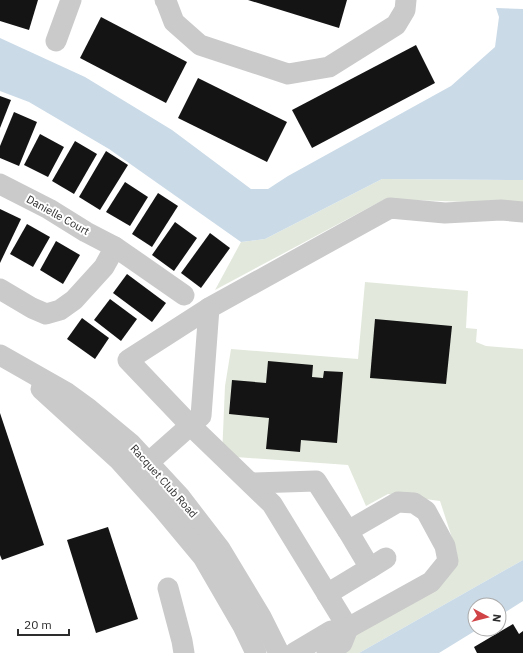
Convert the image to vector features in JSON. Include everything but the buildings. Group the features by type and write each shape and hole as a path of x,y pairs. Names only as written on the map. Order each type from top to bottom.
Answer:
{"street":[{"path":"56,41 71,0"},
{"path":"166,0 174,22 200,45 288,74 330,67 343,59 396,25 405,10 406,0"},
{"name":"Danielle Court","path":"0,184 49,209 115,248 184,295"},
{"path":"348,628 272,504 190,425 128,360 209,308 390,208 445,213 501,210 523,212"},
{"path":"0,289 32,308 46,314 60,310 74,300 104,267 115,248"},
{"path":"148,463 201,416 209,308"},
{"name":"Racquet Club Road","path":"0,356 67,393 89,408 130,444 180,497 220,549 261,617 279,653"},
{"name":"Racquet Club Road","path":"0,356 44,392 119,460 163,509 203,557 243,626 256,653"},
{"path":"251,483 316,481 348,531 378,563 327,594"},
{"path":"294,653 331,631 348,628 431,582 448,561 445,546 426,511 414,503 398,502 348,531"},
{"path":"168,588 184,653"},
{"path":"327,653 342,643 348,628"}],"shaded area":[{"path":"382,179 523,180 523,204 385,199 215,290 241,242 265,239"},
{"path":"365,282 468,291 466,328 477,329 476,342 486,346 523,349 523,560 359,653 329,653 457,553 440,501 388,494 366,506 348,465 222,456 225,386 231,349 358,359"}],"water":[{"path":"496,8 523,9 523,180 382,179 265,239 241,242 109,149 29,102 0,91 0,38 85,77 172,130 251,189 268,189 288,176 451,86 495,47 499,17"},
{"path":"523,560 523,601 507,611 507,597 467,597 467,636 439,653 359,653"}]}
